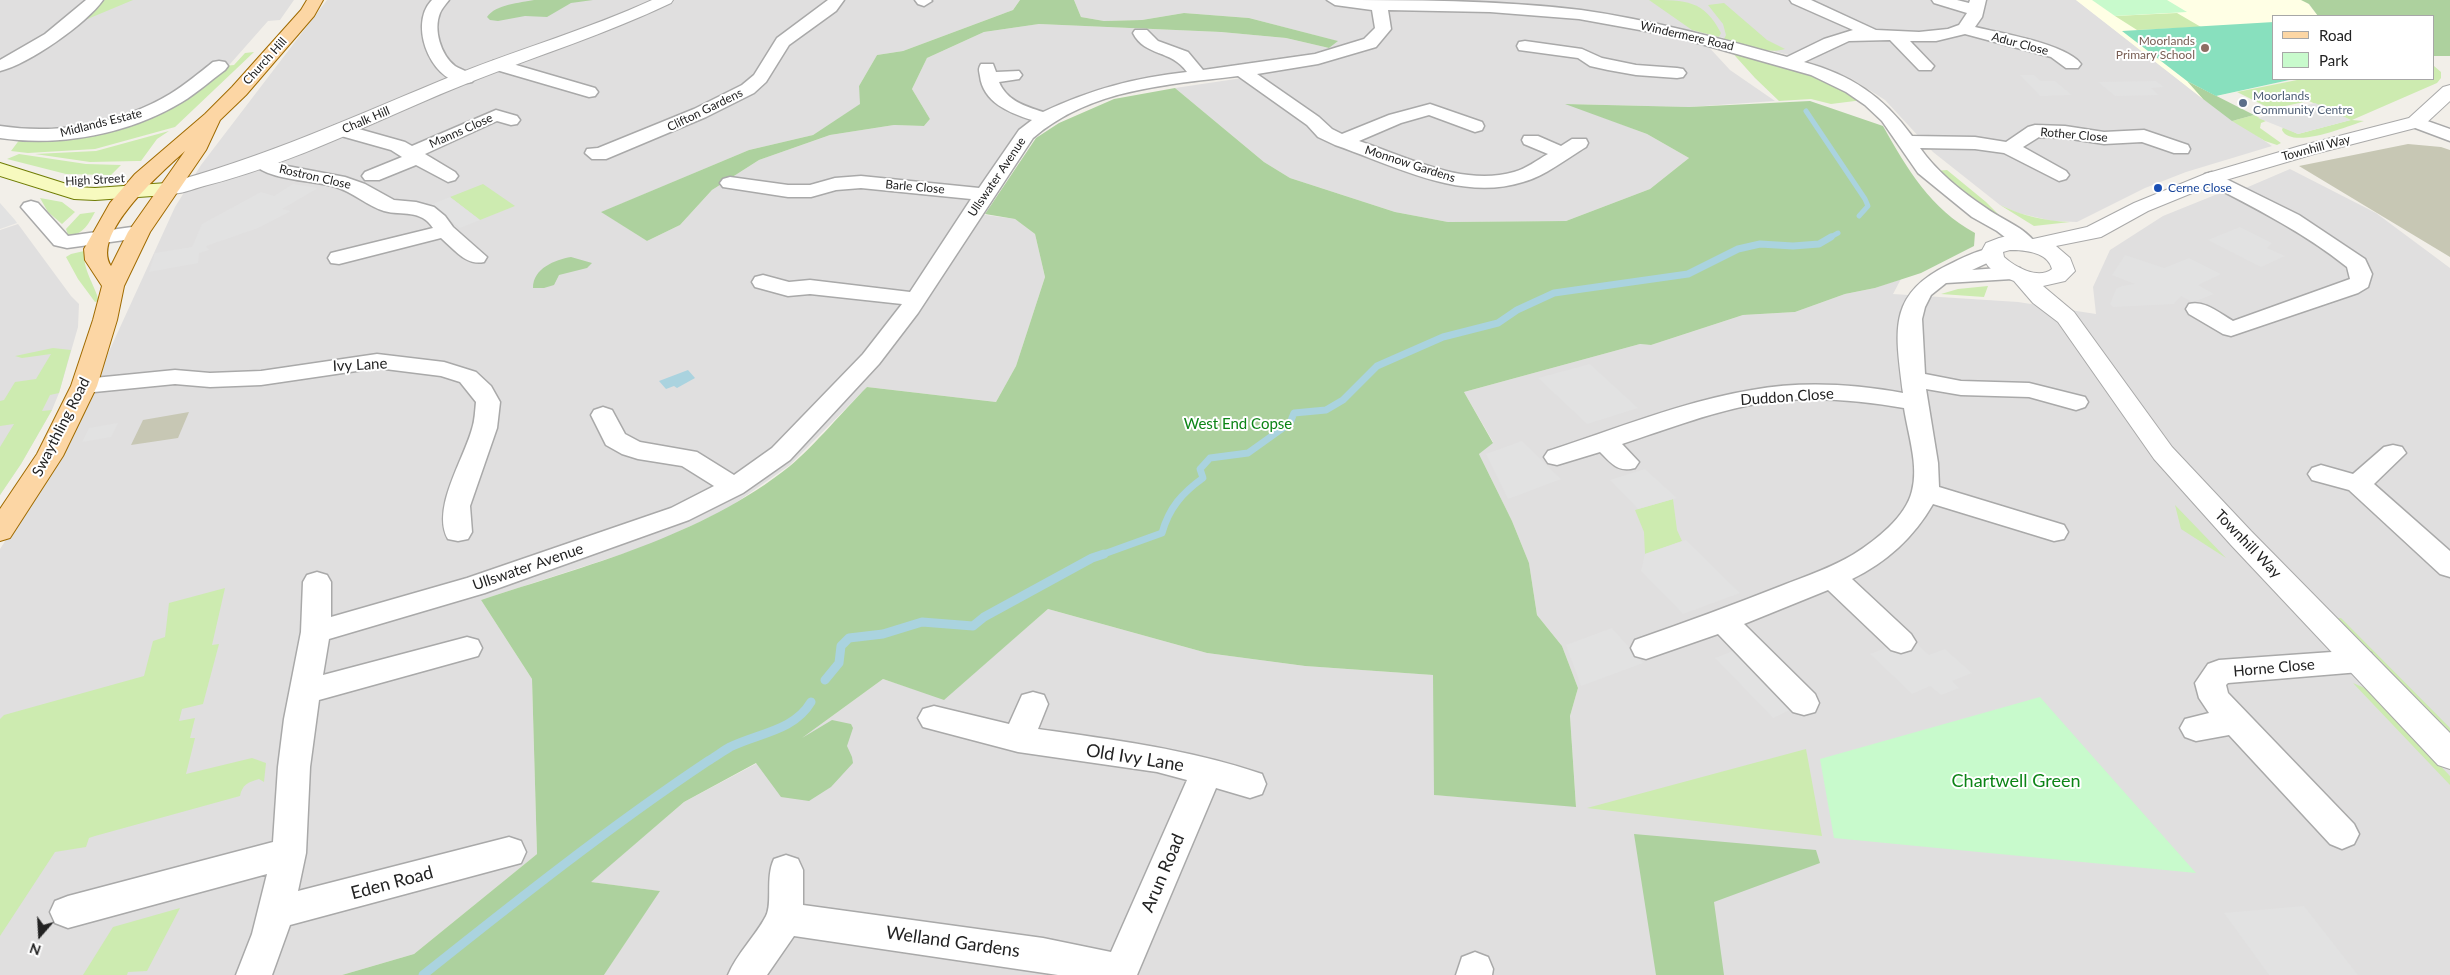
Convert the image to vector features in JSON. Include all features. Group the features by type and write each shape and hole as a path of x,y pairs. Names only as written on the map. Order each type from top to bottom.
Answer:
{"main road":[{"name":"Church Hill","path":"135,185 212,118 278,47 308,12 315,0"},
{"name":"Church Hill","path":"171,182 196,150 212,118"},
{"name":"High Street","path":"4,173 48,183 63,191 74,193 171,182"},
{"name":"Swaythling Road","path":"0,531 50,456 84,386 105,320 113,286 131,252 138,232 171,182"},
{"path":"113,286 96,260 95,249 99,238 117,207 135,185"}],"street":[{"path":"0,66 46,42 68,26 95,0"},
{"path":"441,0 432,11 429,23 432,40 444,64 466,78"},
{"name":"Chalk Hill","path":"171,182 201,183 262,162 499,65 581,37 665,0"},
{"name":"Clifton Gardens","path":"599,155 695,116 748,89 764,73 783,42 830,8 836,0"},
{"name":"Windermere Road","path":"1335,0 1379,5 1490,3 1610,19 1675,31 1791,62 1852,88 1889,118 1925,170 1979,213 2004,226 2029,245"},
{"name":"Adur Close","path":"1798,0 1856,25 1871,34"},
{"path":"1940,0 1976,5 1973,19 1964,29"},
{"name":"Ullswater Avenue","path":"316,632 484,583 680,514 734,487 782,454 825,411 871,359 916,299 984,194 1026,134 1045,118 1094,96 1121,87 1311,60 1353,50 1370,43 1383,29 1379,5"},
{"path":"1610,19 1592,44 1596,62 1636,70 1677,73"},
{"name":"Adur Close","path":"1791,62 1845,37 1871,34 1938,36 1964,29 2057,53 2072,64"},
{"path":"1141,33 1144,40 1153,46 1182,56 1198,75"},
{"path":"1894,35 1925,66"},
{"path":"1524,46 1592,44"},
{"path":"499,65 589,92"},
{"name":"Midlands Estate","path":"0,132 21,136 51,135 127,120 170,102 219,66"},
{"name":"Monnow Gardens","path":"1242,71 1326,133 1342,142 1444,177 1477,182 1516,178 1579,143"},
{"path":"1013,76 987,73 993,92 1003,101 1015,109 1045,118"},
{"name":"Townhill Way","path":"2029,245 2065,236 2092,232 2141,207 2212,178 2307,150 2416,122 2450,91"},
{"name":"Monnow Gardens","path":"1342,142 1395,119 1430,109 1447,100"},
{"path":"1430,109 1475,126"},
{"name":"Manns Close","path":"415,155 496,115 511,120"},
{"path":"2416,122 2450,135"},
{"name":"Rother Close","path":"2010,148 2035,131 2065,132 2104,138 2146,129 2181,149"},
{"name":"Manns Close","path":"340,130 398,146 448,176"},
{"path":"1531,140 1563,153"},
{"name":"Rother Close","path":"1905,142 1975,142 2010,148 2035,160 2059,175"},
{"path":"372,176 415,155"},
{"name":"Rostron Close","path":"262,162 282,171 338,181 358,188 389,206 416,208 427,211 438,220 445,231 476,257"},
{"name":"Barle Close","path":"730,182 788,191 811,191 846,177 984,194"},
{"path":"2197,309 2221,332 2350,288 2360,282 2361,274 2357,264 2311,230 2274,208 2212,178"},
{"path":"31,207 61,241 74,242 138,232"},
{"name":"Windermere Road","path":"1979,213 1992,251"},
{"path":"339,258 445,231"},
{"path":"1943,278 2017,275 2045,279 2062,270 2081,254 2092,232"},
{"path":"1646,648 1723,621 1864,561 1882,548 1906,524 1925,492 1927,479 1915,391 1910,324 1918,296 1931,284 2007,243 2029,245 2053,254 2062,270 2067,299 2066,317"},
{"name":"Townhill Way","path":"1992,251 1997,264 2017,275 2041,298 2066,317 2163,453 2241,538 2450,755"},
{"path":"763,282 788,289 810,287 916,299"},
{"name":"Ivy Lane","path":"84,386 175,377 210,380 261,378 312,369 377,361 444,369 468,377 482,391 488,402 485,428 457,506 458,532"},
{"name":"Duddon Close","path":"1557,457 1712,406 1752,397 1810,392 1860,393 1961,388 2029,390 2076,402"},
{"path":"603,415 615,439 631,448 647,453 688,458 734,487"},
{"path":"1604,441 1626,462"},
{"path":"2358,484 2393,453"},
{"path":"2320,474 2358,484 2450,567"},
{"path":"1925,492 2054,532"},
{"path":"1832,576 1901,642"},
{"path":"254,975 270,934 289,853 294,767 316,632 317,582"},
{"path":"1723,621 1804,703"},
{"path":"305,692 467,648"},
{"name":"Horne Close","path":"2342,834 2214,698 2210,683 2219,672 2360,661"},
{"path":"1018,739 1033,704"},
{"name":"Old Ivy Lane","path":"934,718 1018,739 1158,759 1250,784"},
{"path":"2196,728 2236,721"},
{"name":"Arun Road","path":"1120,973 1207,771"},
{"name":"Eden Road","path":"275,913 508,852"},
{"path":"68,912 289,853"},
{"path":"746,975 785,919 786,870"},
{"name":"Welland Gardens","path":"785,919 1044,955 1120,973"}],"shaded area":[{"path":"0,0 294,0 280,20 268,21 223,72 180,95 81,130 0,132"},
{"path":"327,0 1020,0 1013,10 903,51 877,55 859,86 861,104 813,135 749,150 602,212 647,241 680,225 712,190 759,160 830,135 894,125 924,126 930,119 912,89 927,58 984,32 1039,24 1221,32 1286,38 1329,48 1337,41 1249,18 1184,13 1142,20 1104,21 1081,17 1074,0 2076,0 2203,99 2272,146 2186,172 2145,188 2077,222 2052,221 2018,213 2000,205 1933,152 1885,100 1852,79 1800,58 1693,30 1730,70 1775,101 1689,107 1568,104 1647,134 1689,158 1650,189 1566,221 1448,222 1395,212 1290,178 1264,162 1175,88 1249,77 1242,71 1143,82 1045,118 972,213 1015,219 1035,234 1045,277 1016,366 996,402 867,387 790,465 727,509 650,545 481,600 532,679 537,854 414,954 342,975 0,975 0,549 64,450 175,207 201,165"},
{"name":"Moorlands Primary School","path":"2076,0 2305,0 2317,15 2272,15 2272,80 2289,80 2203,99"},
{"path":"2020,75 2034,75 2041,81 2055,81 2072,95 2040,96"},
{"path":"2156,81 2164,87 2151,88 2159,95 2115,96 2098,82"},
{"path":"2315,103 2351,120 2298,134 2258,118"},
{"path":"2408,144 2441,147 2450,150 2450,257 2299,166"},
{"path":"2290,169 2376,213 2450,268 2450,975 604,975 659,891 590,882 684,802 795,743 883,679 944,699 1048,609 1207,653 1305,666 1434,675 1435,795 1576,806 1570,716 1578,688 1562,646 1537,615 1529,563 1512,521 1479,454 1493,442 1464,392 1640,344 1651,345 1743,315 1795,312 1845,294 1875,288 1901,279 1893,294 2018,302 2096,314 2093,287 2110,250 2163,216 2215,195 2248,187"},
{"path":"293,184 318,188 282,209 291,211 258,228 206,246 209,250 199,253 198,263 149,272 155,253 192,247 202,224 261,192 274,196"},
{"path":"450,197 480,220 460,228 430,205"},
{"path":"0,203 15,220 17,223 0,229"},
{"path":"18,224 71,296 79,304 78,327 59,393 52,410 21,464 0,495 0,230"},
{"path":"2240,227 2272,243 2267,248 2285,256 2261,267 2208,240"},
{"path":"2125,255 2164,268 2189,258 2221,274 2198,285 2214,294 2193,302 2181,296 2174,304 2113,307 2110,304 2116,289 2135,284 2112,275"},
{"path":"1590,364 1638,408 1587,424 1538,378"},
{"path":"189,412 178,438 131,445 143,420"},
{"path":"118,423 111,437 82,442 89,428"},
{"path":"1522,441 1561,479 1508,499 1486,454"},
{"path":"1645,469 1677,498 1638,509 1610,480"},
{"path":"1686,540 1740,593 1683,614 1641,571 1645,554"},
{"path":"1612,628 1643,663 1581,686 1566,645"},
{"path":"1911,638 1929,655 1945,649 1972,673 1952,681 1959,688 1941,695 1930,686 1912,694 1870,654"},
{"path":"1756,642 1813,699 1773,718 1715,658"},
{"path":"2304,906 2358,975 2269,975 2224,913"}],"green space":[{"path":"133,0 78,23 103,1"},
{"path":"534,0 593,0 571,3 547,17 525,16 498,21 490,20 487,17 496,9"},
{"path":"1020,0 1074,0 1081,17 1104,21 1142,20 1184,13 1249,18 1338,41 1329,48 1286,38 1221,32 1039,24 984,32 927,58 912,89 930,119 924,126 894,125 830,135 759,160 712,190 680,225 647,241 601,212 749,150 813,135 860,104 859,86 877,55 903,51 1013,10"},
{"path":"1649,0 1684,2 1701,8 1715,22 1721,33 1719,37 1692,30"},
{"path":"2092,0 2167,0 2187,12 2115,16"},
{"path":"2301,0 2450,0 2450,56 2435,56 2435,15 2317,15 2309,4"},
{"path":"1724,3 1767,40 1785,49 1763,50 1724,39 1726,35 1723,24 1708,5"},
{"path":"2177,13 2201,27 2137,30 2115,16"},
{"path":"2272,22 2272,80 2289,80 2216,96 2187,81 2122,31"},
{"path":"1728,48 1813,74 1863,100 1831,104 1811,99 1779,101"},
{"path":"254,52 175,127 95,149 28,153 11,151 20,139 110,128 224,66 234,65 245,53"},
{"path":"2435,67 2441,72 2441,78 2437,83 2352,120 2364,121 2308,137 2297,138 2288,136 2282,130 2283,127 2298,134 2350,120 2309,101 2271,109 2237,92 2297,80 2435,80"},
{"path":"2187,81 2254,115 2232,121 2203,99"},
{"name":"West End Copse","path":"1175,88 1264,162 1290,178 1395,212 1448,222 1566,221 1650,189 1689,158 1647,134 1565,104 1689,107 1810,101 1883,126 1921,187 1945,212 1975,233 1974,246 1921,273 1875,288 1845,294 1795,312 1743,315 1651,345 1640,344 1464,392 1493,443 1479,454 1512,521 1529,563 1537,615 1562,646 1578,688 1570,716 1576,807 1434,795 1433,675 1305,666 1207,653 1048,609 944,700 883,679 802,738 832,720 851,724 853,728 847,746 853,763 831,787 809,801 781,797 756,763 684,802 591,882 660,891 604,975 342,975 414,954 537,854 532,679 481,600 602,561 681,530 719,512 756,491 800,458 867,387 996,402 1016,366 1045,277 1035,234 1015,219 985,214 1036,138 1059,123 1114,99"},
{"path":"2254,115 2266,121 2261,123 2260,128 2281,143 2277,145 2265,141 2232,121"},
{"path":"169,131 157,139 141,161 90,162 35,154 96,151"},
{"path":"19,154 86,164 121,165 111,175 66,174 7,159"},
{"path":"1947,170 1986,202 2002,218 1934,171"},
{"path":"483,184 515,206 480,220 450,197"},
{"path":"40,198 62,202 75,212 62,224 48,212"},
{"path":"2000,205 2034,217 2070,222 2034,226"},
{"path":"95,212 82,231 68,235 66,229 80,214"},
{"path":"84,251 85,265 99,301 95,302 78,279 66,257"},
{"path":"571,257 592,263 587,268 559,275 554,285 544,288 533,288 534,281 541,270 558,260"},
{"path":"1988,286 1984,297 1941,294 1958,289"},
{"path":"53,348 71,350 59,393 50,395 42,411 52,410 21,464 0,495 0,447 14,424 0,426 0,401 4,400 15,382 36,379 51,354 22,358 15,356"},
{"path":"1673,499 1677,530 1682,541 1645,554 1644,532 1635,510"},
{"path":"2175,505 2226,558 2181,529"},
{"path":"225,588 212,645 219,644 203,704 182,709 179,721 195,718 190,738 195,738 186,774 252,758 266,763 264,782 259,779 249,783 242,789 240,796 95,836 89,838 86,847 55,852 0,936 0,719 4,715 144,676 153,641 165,637 169,603"},
{"path":"2341,618 2450,728 2450,741 2330,619"},
{"path":"2353,683 2367,689 2450,776 2450,785"},
{"name":"Chartwell Green","path":"2040,697 2196,873 1834,838 1820,759"},
{"path":"1806,749 1822,836 1587,808"},
{"path":"1634,834 1816,850 1820,863 1714,902 1724,975 1656,975"},
{"path":"180,908 147,971 128,972 127,975 83,975 113,927"}],"water":[{"path":"688,370 695,378 677,388 674,386 666,389 659,381"}],"waterway":[{"path":"1806,111 1865,199 1868,206 1859,216"},
{"path":"1829,238 1838,233"},
{"path":"1101,555 1162,533 1168,516 1177,502 1203,478 1200,469 1210,458 1248,453 1290,423 1294,413 1326,410 1343,400 1377,366 1443,337 1498,323 1517,310 1554,293 1688,274 1738,249 1760,244 1793,246 1819,244 1831,237"},
{"path":"825,680 839,663 841,646 849,638 883,634 922,622 973,626 984,617 1092,558 1101,555"},
{"path":"423,975 563,865 671,786 730,747 785,725 804,712 811,702"}],"place":[{"name":"Moorlands Primary School","path":"2205,48"},
{"name":"Moorlands Community Centre","path":"2243,103"},
{"name":"Cerne Close","path":"2158,188"}]}
